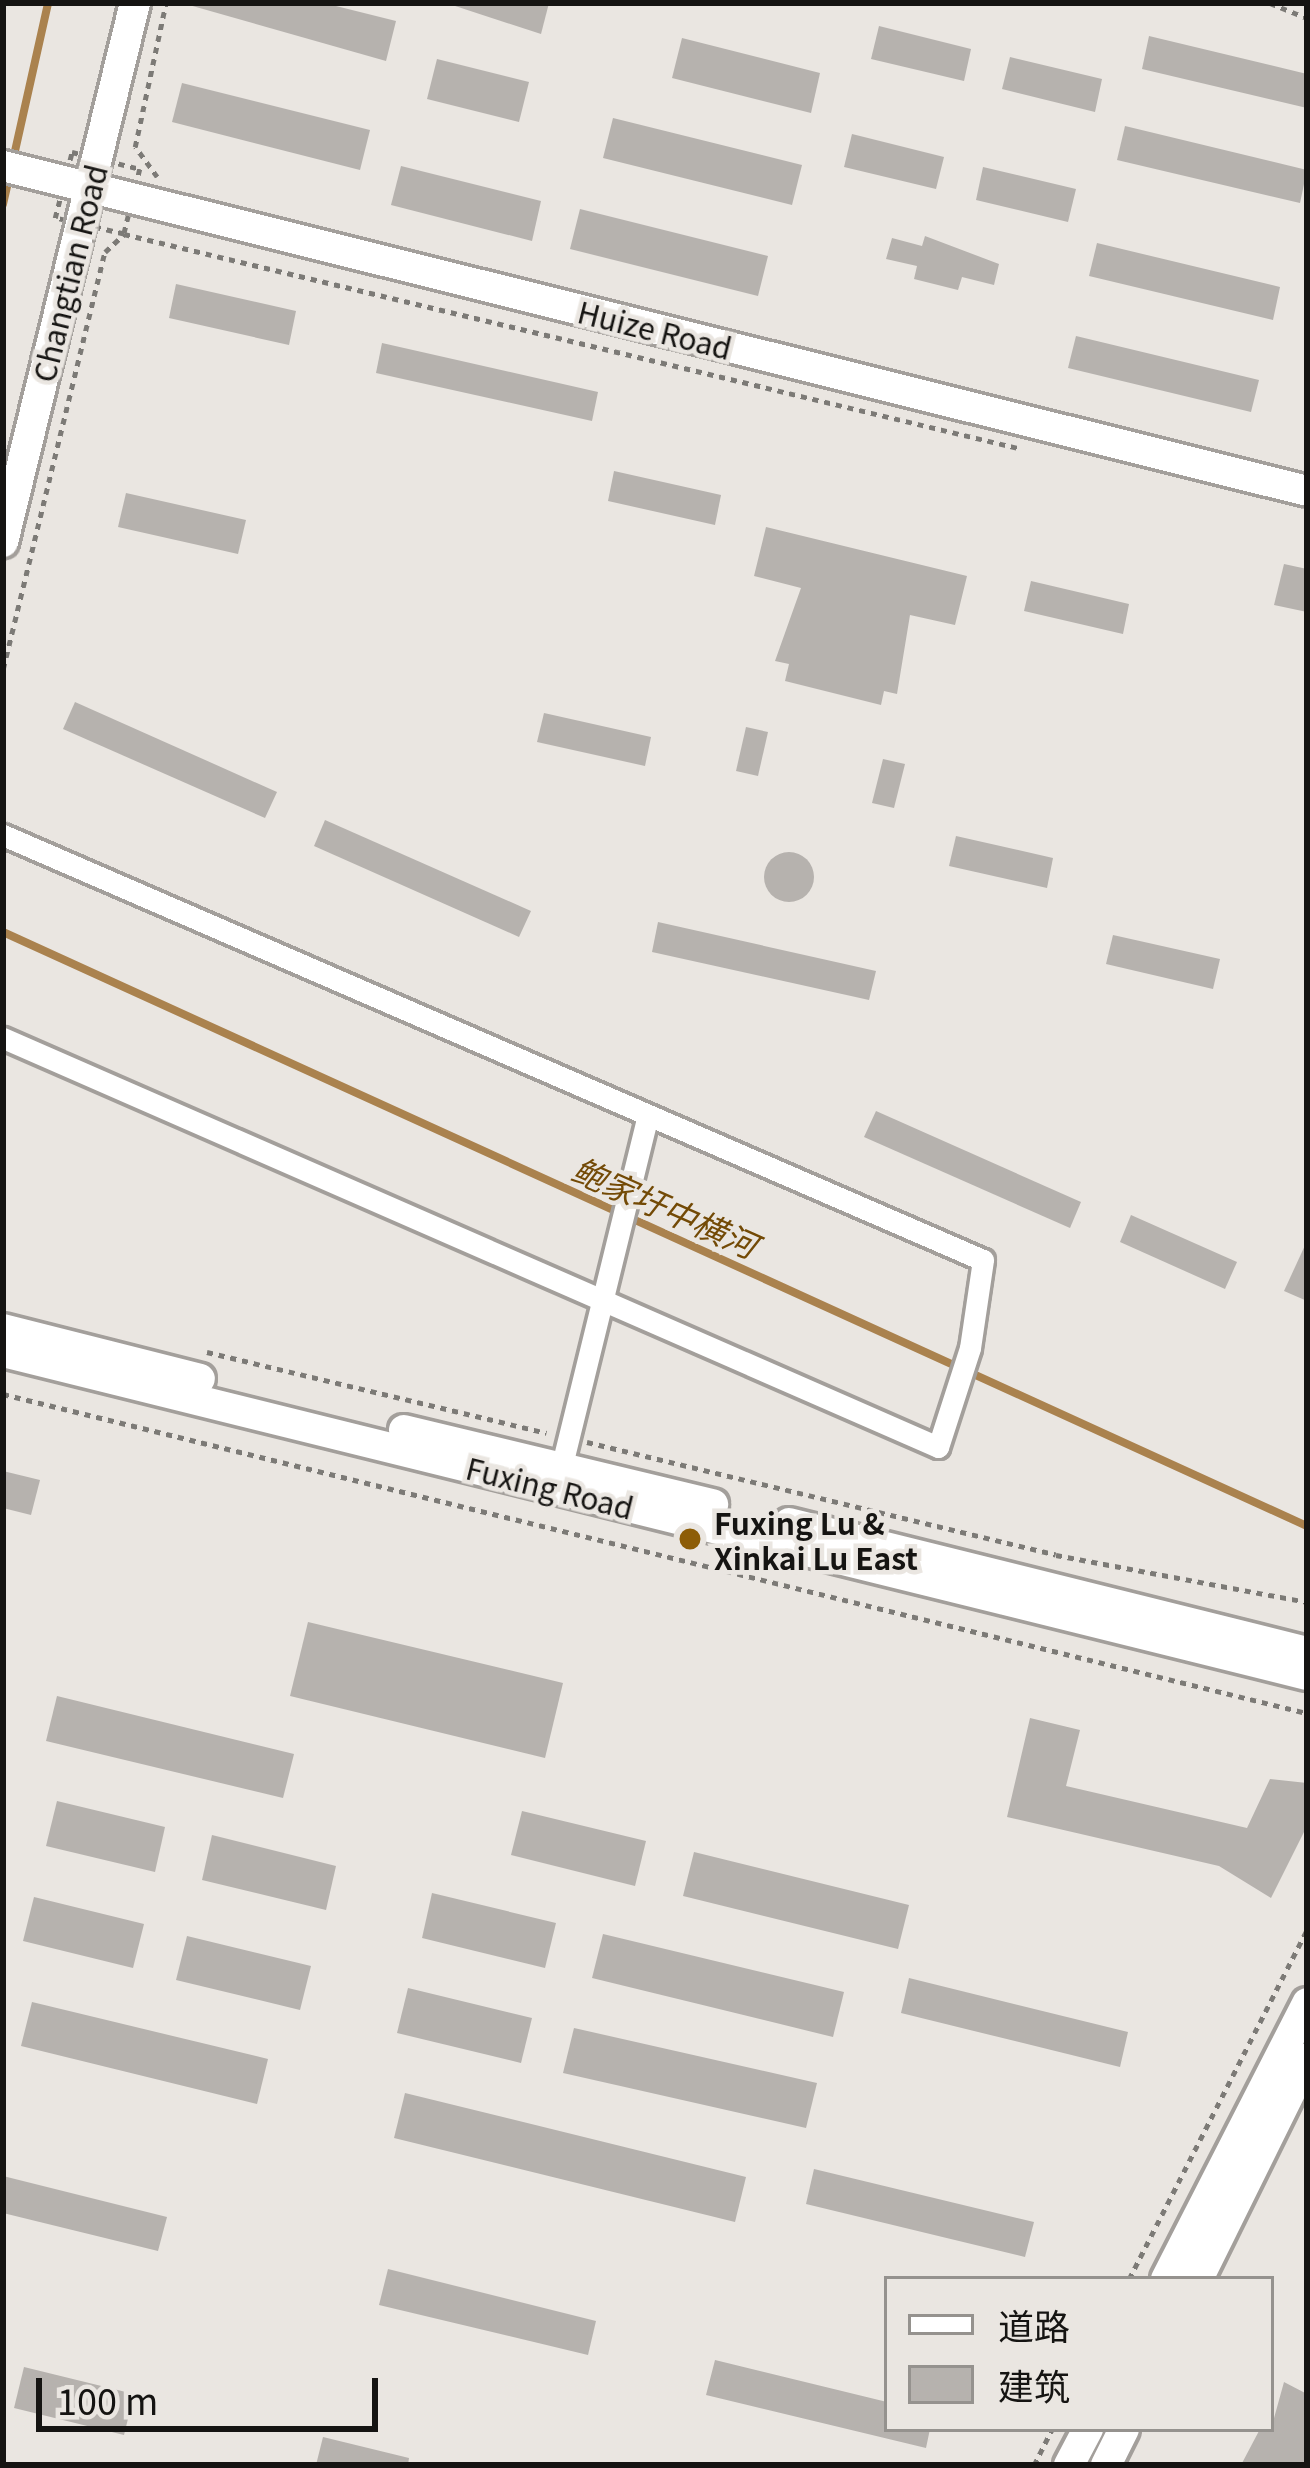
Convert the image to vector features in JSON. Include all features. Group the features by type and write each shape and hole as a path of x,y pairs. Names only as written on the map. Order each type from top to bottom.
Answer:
{"street":[{"name":"Changtian Road","path":"3,542 135,3"},
{"name":"Huize Road","path":"15,169 1307,491"},
{"path":"3,835 647,1119 983,1260 970,1348 938,1447 3,1038"},
{"path":"559,1478 647,1119"},
{"name":"Fuxing Road","path":"3,1329 1307,1675"},
{"name":"Fuxing Road","path":"3,1352 1307,1652"},
{"path":"1168,2276 1307,2003"},
{"path":"1199,2276 1307,2058"},
{"path":"1070,2465 1086,2432"},
{"path":"1106,2465 1122,2432"}],"path":[{"path":"166,3 135,147 143,168 167,183"},
{"path":"1270,3 1307,18"},
{"path":"3,668 105,252 124,234 829,406"},
{"path":"188,1347 557,1435"},
{"path":"3,1394 1307,1713"},
{"path":"580,1441 1056,1555 1307,1602"},
{"path":"1131,2276 1307,1930"},
{"path":"1034,2465 1050,2432"}],"building":[{"path":"182,3 324,3 396,21 386,61"},
{"path":"446,3 549,3 541,34"},
{"path":"879,26 971,49 964,81 871,59"},
{"path":"1149,36 1307,74 1307,108 1142,69"},
{"path":"682,38 820,73 811,113 672,78"},
{"path":"1010,57 1102,79 1095,112 1002,89"},
{"path":"437,59 529,82 519,122 427,99"},
{"path":"182,83 370,130 360,170 172,122"},
{"path":"613,118 802,165 792,205 603,158"},
{"path":"1125,126 1307,170 1300,203 1117,160"},
{"path":"852,134 944,157 936,189 844,167"},
{"path":"401,166 541,201 532,241 391,205"},
{"path":"983,167 1076,189 1068,222 976,200"},
{"path":"580,209 768,256 758,296 570,249"},
{"path":"925,236 999,264 994,285 962,277 958,290 914,279 917,266 886,259 892,238 922,246"},
{"path":"1097,243 1280,287 1273,320 1089,276"},
{"path":"176,284 296,311 289,345 169,318"},
{"path":"1076,336 1259,380 1251,412 1068,368"},
{"path":"382,343 598,392 592,421 376,373"},
{"path":"614,471 721,495 715,525 608,501"},
{"path":"126,493 246,520 238,554 118,527"},
{"path":"766,527 967,576 955,625 910,615 897,694 884,691 881,705 785,681 789,664 775,661 801,588 754,576"},
{"path":"1284,564 1307,569 1307,612 1274,605"},
{"path":"1031,581 1129,604 1123,634 1024,611"},
{"path":"75,702 277,792 265,818 63,729"},
{"path":"544,713 651,737 645,766 537,742"},
{"path":"746,727 768,732 758,776 736,771"},
{"path":"883,759 905,764 894,808 872,803"},
{"path":"325,820 531,911 519,937 314,846"},
{"path":"956,836 1053,858 1047,888 949,866"},
{"path":"789,852 807,859 814,877 807,895 789,902 771,895 764,877 771,859"},
{"path":"658,922 876,971 869,1000 652,952"},
{"path":"1113,935 1220,959 1213,989 1106,964"},
{"path":"876,1111 1081,1202 1070,1228 864,1137"},
{"path":"1131,1215 1237,1262 1225,1289 1120,1242"},
{"path":"1307,1241 1307,1301 1284,1291"},
{"path":"3,1471 40,1480 31,1515 3,1508"},
{"path":"308,1622 563,1683 545,1758 290,1696"},
{"path":"57,1696 294,1754 283,1798 46,1741"},
{"path":"1030,1718 1080,1730 1066,1786 1247,1828 1270,1779 1307,1783 1307,1826 1271,1898 1219,1866 1007,1817"},
{"path":"57,1801 165,1827 155,1872 46,1846"},
{"path":"522,1811 646,1841 635,1886 511,1855"},
{"path":"212,1835 336,1866 326,1910 202,1880"},
{"path":"694,1852 909,1905 898,1949 683,1896"},
{"path":"432,1893 556,1923 545,1968 422,1938"},
{"path":"34,1897 144,1924 133,1968 23,1941"},
{"path":"603,1934 844,1992 833,2037 592,1978"},
{"path":"187,1936 311,1966 300,2010 176,1980"},
{"path":"909,1978 1128,2032 1120,2067 901,2013"},
{"path":"408,1988 532,2018 521,2063 397,2033"},
{"path":"32,2002 268,2059 257,2104 21,2046"},
{"path":"574,2028 817,2083 806,2128 563,2073"},
{"path":"405,2093 746,2177 735,2222 394,2138"},
{"path":"814,2169 1034,2222 1025,2257 806,2204"},
{"path":"3,2176 167,2217 158,2251 3,2213"},
{"path":"388,2269 596,2321 588,2355 379,2305"},
{"path":"715,2360 884,2401 884,2432 929,2432 926,2448 706,2395"},
{"path":"24,2367 134,2394 124,2435 14,2408"},
{"path":"1284,2382 1307,2394 1307,2465 1241,2465 1258,2432 1274,2432"},
{"path":"323,2437 409,2458 408,2465 316,2465"}],"waterway":[{"path":"13,160 48,3"},
{"path":"3,204 10,174"},
{"name":"鲍家圩中横河","path":"3,932 1307,1526"}],"place":[{"name":"Fuxing Lu & Xinkai Lu East","path":"690,1539"}]}
